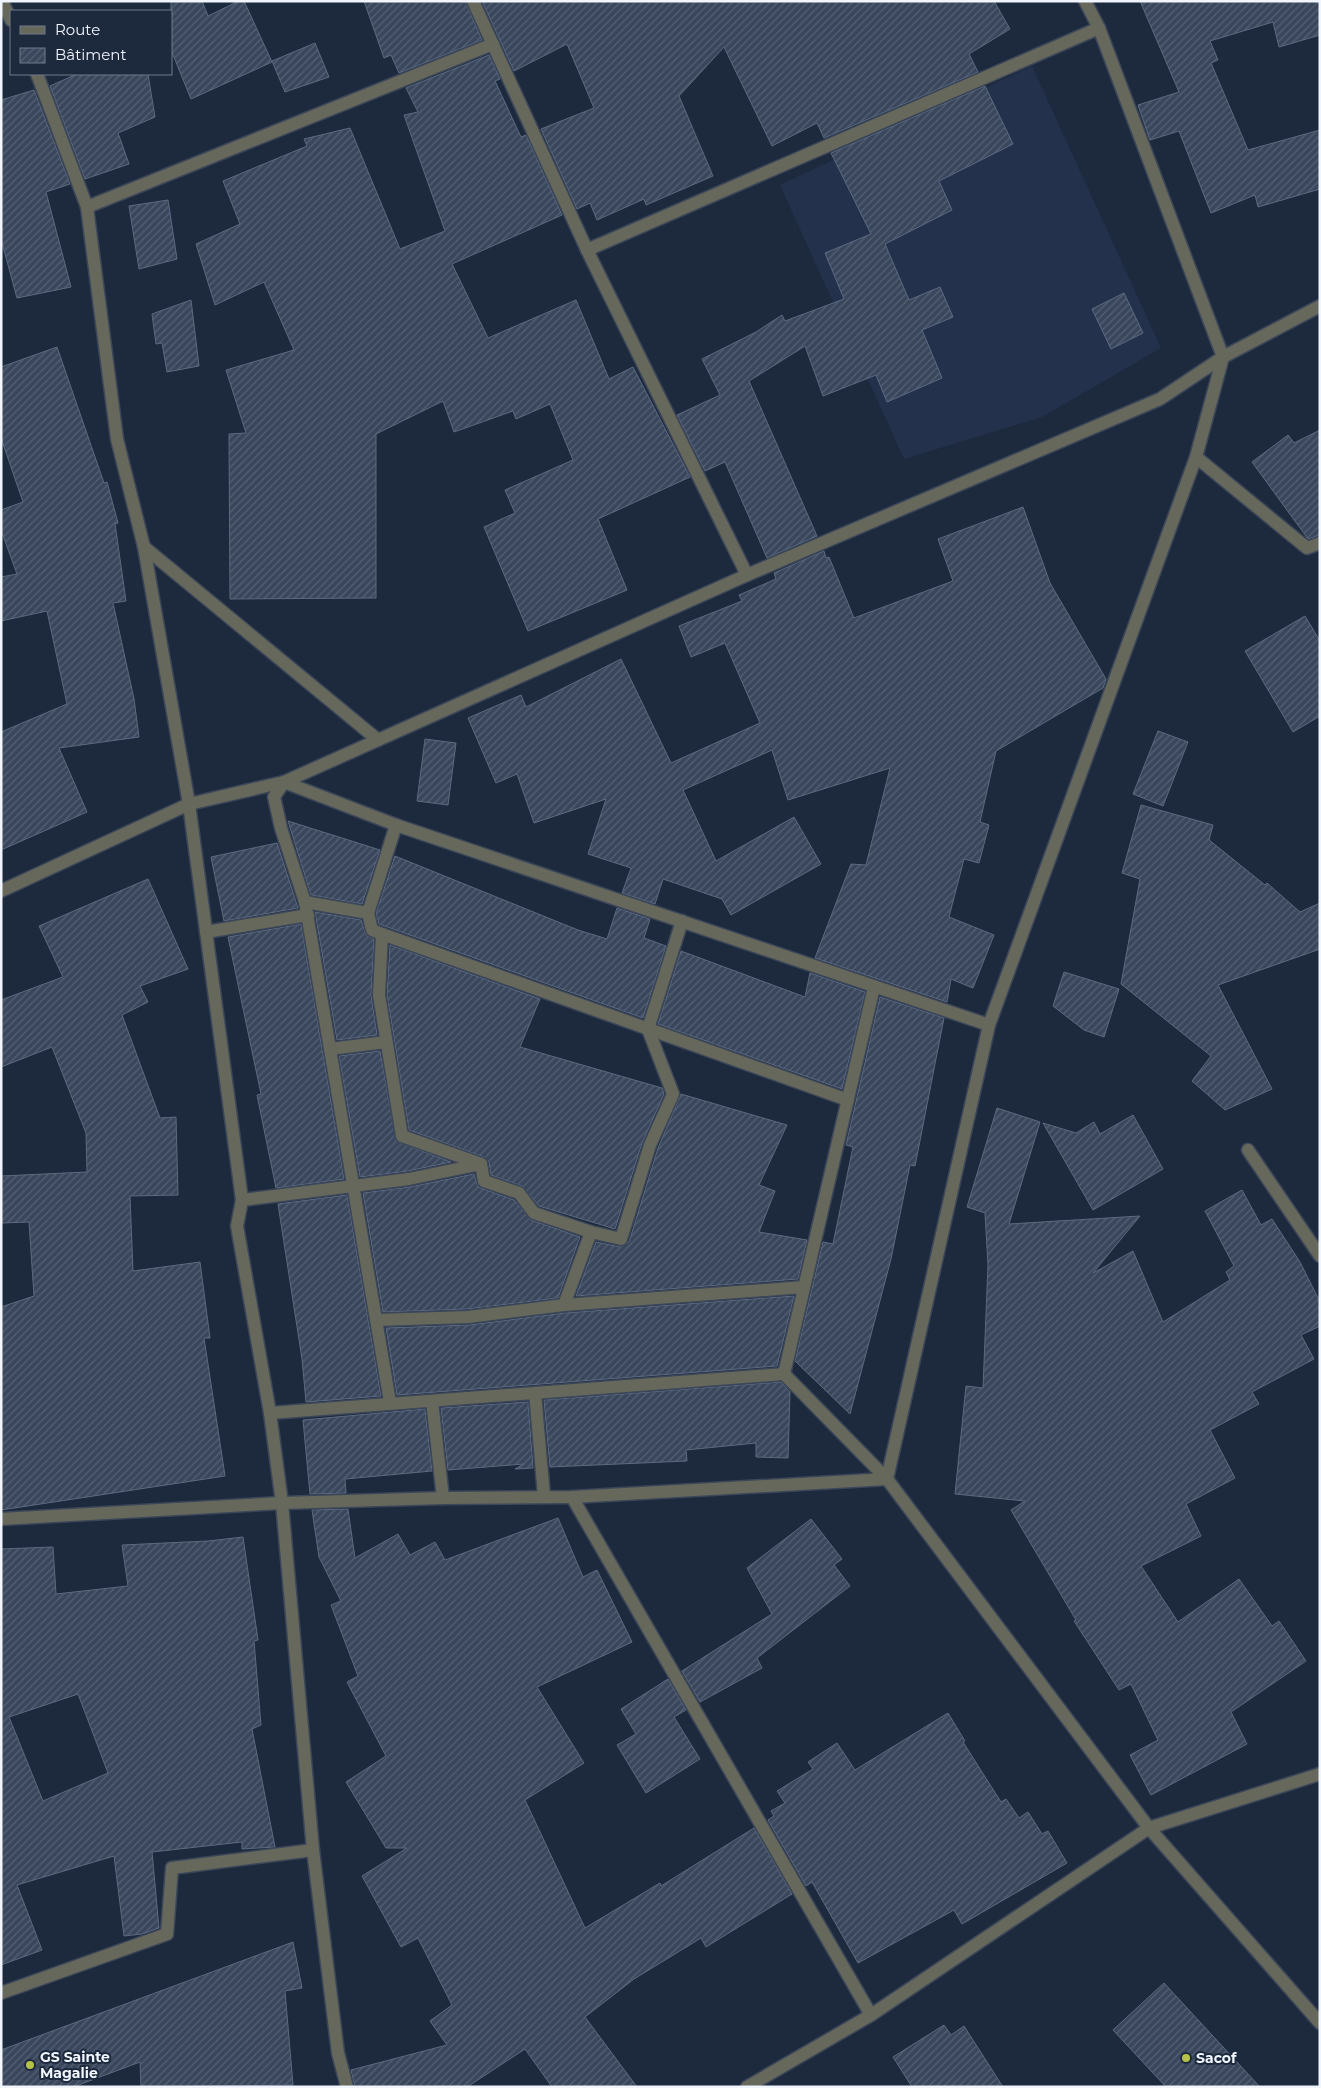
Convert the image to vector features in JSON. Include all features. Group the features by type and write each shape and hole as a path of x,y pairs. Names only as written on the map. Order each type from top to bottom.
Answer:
{"street":[{"path":"2,1 10,18"},
{"path":"473,1 588,250 747,575"},
{"path":"887,1479 989,1025 1196,457 1223,357 1100,28 1085,1"},
{"path":"588,250 1100,28"},
{"path":"87,207 493,44"},
{"path":"37,75 87,207 117,439 144,547 189,804 242,1200 237,1226 270,1413 282,1503 313,1850 338,2053 347,2087"},
{"path":"1,891 189,804 284,782 747,575 1160,399 1223,357 1320,306"},
{"path":"1196,457 1307,548 1320,543"},
{"path":"144,547 378,740"},
{"path":"284,782 396,825 989,1025"},
{"path":"284,782 274,797 280,828 306,909 390,1402"},
{"path":"396,825 368,913 372,930 848,1100"},
{"path":"206,932 306,909 368,913"},
{"path":"481,1164 484,1181 519,1193 534,1213 591,1232 621,1239 650,1145 673,1094 648,1029 682,921"},
{"path":"382,934 379,995 402,1136 481,1164"},
{"path":"784,1374 874,987"},
{"path":"330,1049 386,1042"},
{"path":"1248,1150 1320,1256"},
{"path":"242,1200 354,1186 481,1164"},
{"path":"564,1305 591,1232"},
{"path":"377,1320 468,1317 564,1305 804,1287"},
{"path":"270,1413 390,1402 432,1401 784,1374 887,1479 1149,1828 1320,2023"},
{"path":"535,1393 544,1496"},
{"path":"432,1401 443,1498"},
{"path":"1,1519 282,1503 443,1498 572,1497 887,1479"},
{"path":"572,1497 871,2015"},
{"path":"747,2087 871,2015 1149,1828 1320,1774"},
{"path":"1,1993 167,1934 172,1868 313,1850"}],"shaded area":[{"path":"1032,66 1161,348 1042,417 904,459 780,185"}],"building":[{"path":"171,1 202,1 208,16 239,1 244,1 272,62 191,99 172,52"},
{"path":"364,1 465,1 482,40 399,73 391,55 384,58"},
{"path":"482,1 994,1 1010,29 969,54 978,72 824,138 817,123 772,146 724,47 679,96 713,176 646,205 644,199 597,220 590,203 577,209 541,129 594,108 567,44 514,71"},
{"path":"1140,1 1320,1 1320,35 1279,47 1273,22 1210,41 1218,60 1211,63 1248,150 1320,130 1320,189 1258,207 1255,195 1211,213 1179,131 1150,140 1138,105 1179,92"},
{"path":"315,43 329,77 285,92 272,61"},
{"path":"489,55 500,79 495,81 521,137 526,135 562,215 452,264 488,338 576,300 609,379 633,367 690,477 598,519 627,590 528,631 484,527 515,513 505,490 573,460 550,404 516,419 513,411 454,432 443,401 376,434 376,598 230,599 229,434 246,433 226,370 294,350 264,282 215,305 196,244 240,224 223,181 307,146 304,139 350,128 400,249 445,231 404,115 418,112 406,88"},
{"path":"75,75 148,75 155,117 118,133 129,164 85,179 50,86"},
{"path":"985,86 1013,144 939,181 952,210 885,244 909,300 940,287 953,317 922,330 942,378 887,402 876,375 823,396 805,346 749,381 817,536 767,558 725,462 705,471 677,415 720,395 702,359 756,332 782,315 785,321 844,299 825,253 871,234 831,153"},
{"path":"34,90 70,184 46,192 71,287 17,298 1,239 1,100"},
{"path":"168,200 177,259 139,269 129,206"},
{"path":"1124,293 1143,333 1111,349 1092,309"},
{"path":"191,300 199,366 167,372 162,343 156,344 152,314"},
{"path":"57,347 104,483 107,482 118,523 115,524 126,601 113,603 134,699 139,737 59,748 87,812 1,850 1,732 67,704 47,611 1,621 1,577 17,574 1,530 1,510 23,502 1,438 1,367"},
{"path":"1320,430 1320,535 1308,539 1252,462 1288,435 1294,443"},
{"path":"1023,507 1050,583 1106,679 1103,688 996,751 980,822 989,825 979,863 964,859 949,917 994,935 973,988 951,979 947,1002 815,958 851,864 866,865 890,768 788,800 772,750 683,790 716,861 794,817 821,864 731,915 722,899 663,879 655,904 622,893 631,868 588,854 606,799 534,823 517,774 496,783 468,718 521,695 526,707 621,659 671,763 760,723 725,643 691,657 679,626 742,601 739,595 776,579 774,573 824,551 826,558 829,557 854,618 953,581 938,539"},
{"path":"1305,616 1320,641 1320,716 1293,732 1245,651"},
{"path":"1158,731 1188,742 1163,806 1133,794"},
{"path":"425,739 456,743 448,805 417,801"},
{"path":"1141,805 1213,825 1209,840 1265,885 1267,883 1300,912 1320,903 1320,949 1218,985 1272,1089 1225,1110 1192,1081 1211,1056 1121,984 1140,879 1122,873"},
{"path":"288,821 380,850 362,904 311,895"},
{"path":"277,843 298,908 224,921 211,857"},
{"path":"395,856 578,930 607,939 617,908 650,919 644,938 666,946 643,1018 379,924 376,913"},
{"path":"148,879 188,969 140,986 148,1002 122,1015 160,1118 176,1117 178,1195 130,1196 133,1271 200,1262 210,1338 204,1338 225,1476 1,1510 1,1307 34,1296 29,1222 1,1223 1,1176 87,1172 86,1133 52,1047 1,1067 1,1000 63,977 39,926"},
{"path":"315,912 361,920 366,935 374,939 371,995 377,1035 337,1040"},
{"path":"301,924 344,1179 276,1188 257,1095 261,1094 228,937"},
{"path":"390,945 540,999 520,1047 662,1088 664,1094 642,1143 615,1229 539,1206 522,1186 491,1175 489,1162 484,1157 409,1130 387,995"},
{"path":"681,951 805,997 810,973 865,992 842,1089 658,1024"},
{"path":"1064,972 1119,989 1104,1037 1084,1030 1053,1006"},
{"path":"880,997 944,1018 915,1166 910,1165 891,1259 850,1414 795,1361 823,1242 833,1244 853,1147 846,1145"},
{"path":"380,1051 396,1141 451,1162 408,1171 360,1177 339,1056"},
{"path":"681,1094 787,1125 759,1185 775,1191 759,1232 807,1240 798,1279 576,1296 596,1242 620,1247 629,1242 658,1148"},
{"path":"997,1108 1040,1122 1009,1224 1140,1216 1093,1273 1133,1251 1163,1322 1230,1280 1226,1272 1234,1266 1205,1211 1242,1190 1261,1225 1272,1219 1300,1262 1320,1302 1320,1326 1301,1335 1314,1359 1252,1392 1259,1404 1210,1430 1235,1478 1186,1504 1201,1536 1141,1566 1178,1622 1239,1579 1272,1626 1279,1621 1306,1661 1231,1712 1247,1744 1151,1795 1130,1755 1158,1740 1131,1684 1119,1690 1074,1621 1076,1620 1011,1510 1025,1501 955,1494 966,1386 983,1388 988,1265 985,1213 967,1207"},
{"path":"1133,1115 1163,1169 1093,1210 1043,1123 1076,1133 1094,1122 1100,1134"},
{"path":"474,1174 478,1187 514,1200 531,1220 580,1237 558,1298 467,1309 383,1312 363,1193 410,1187"},
{"path":"347,1195 381,1396 306,1402 302,1359 278,1204"},
{"path":"794,1296 777,1366 397,1395 386,1328 469,1325 565,1313"},
{"path":"781,1382 790,1392 788,1458 756,1457 756,1443 686,1450 687,1461 550,1467 544,1400"},
{"path":"528,1402 533,1468 515,1469 524,1464 448,1470 441,1408"},
{"path":"425,1409 432,1471 345,1479 346,1493 310,1494 303,1420"},
{"path":"348,1509 355,1558 398,1534 410,1555 435,1542 445,1560 558,1518 583,1577 597,1570 632,1642 537,1687 584,1763 525,1800 585,1928 660,1883 661,1886 754,1828 792,1894 706,1947 701,1938 634,1979 585,2017 637,2087 552,2087 525,2049 467,2087 355,2087 351,2070 447,2045 430,2021 452,2005 418,1938 401,1947 362,1876 407,1848 386,1848 346,1782 386,1756 347,1682 358,1676 331,1605 341,1601 319,1557 312,1510"},
{"path":"811,1519 842,1559 834,1565 850,1586 757,1658 762,1668 700,1702 682,1671 772,1614 747,1568"},
{"path":"243,1537 258,1640 254,1641 261,1725 252,1729 275,1847 242,1849 242,1842 152,1852 159,1928 142,1934 124,1936 114,1856 17,1885 42,1950 1,1965 1,1549 53,1547 56,1594 128,1586 122,1545 208,1541","holes":["78,1694 108,1773 43,1801 9,1717"]},
{"path":"668,1679 686,1710 674,1717 700,1759 646,1793 617,1745 636,1734 621,1709"},
{"path":"948,1713 965,1741 963,1742 1001,1802 1006,1799 1019,1818 1028,1812 1042,1834 1048,1831 1067,1863 962,1924 954,1910 858,1963 812,1882 806,1886 768,1820 774,1816 771,1811 785,1803 777,1791 813,1769 808,1762 837,1743 855,1770"},
{"path":"293,1942 302,1988 285,1991 293,2085 141,2087 140,2062 73,2087 1,2087 1,2050"},
{"name":"Sacof","path":"1164,1983 1260,2087 1166,2087 1113,2030"},
{"path":"944,2025 951,2035 964,2026 1003,2087 912,2087 893,2057"}],"place":[{"name":"Sacof","path":"1186,2058"},
{"name":"GS Sainte Magalie","path":"30,2065"}]}
